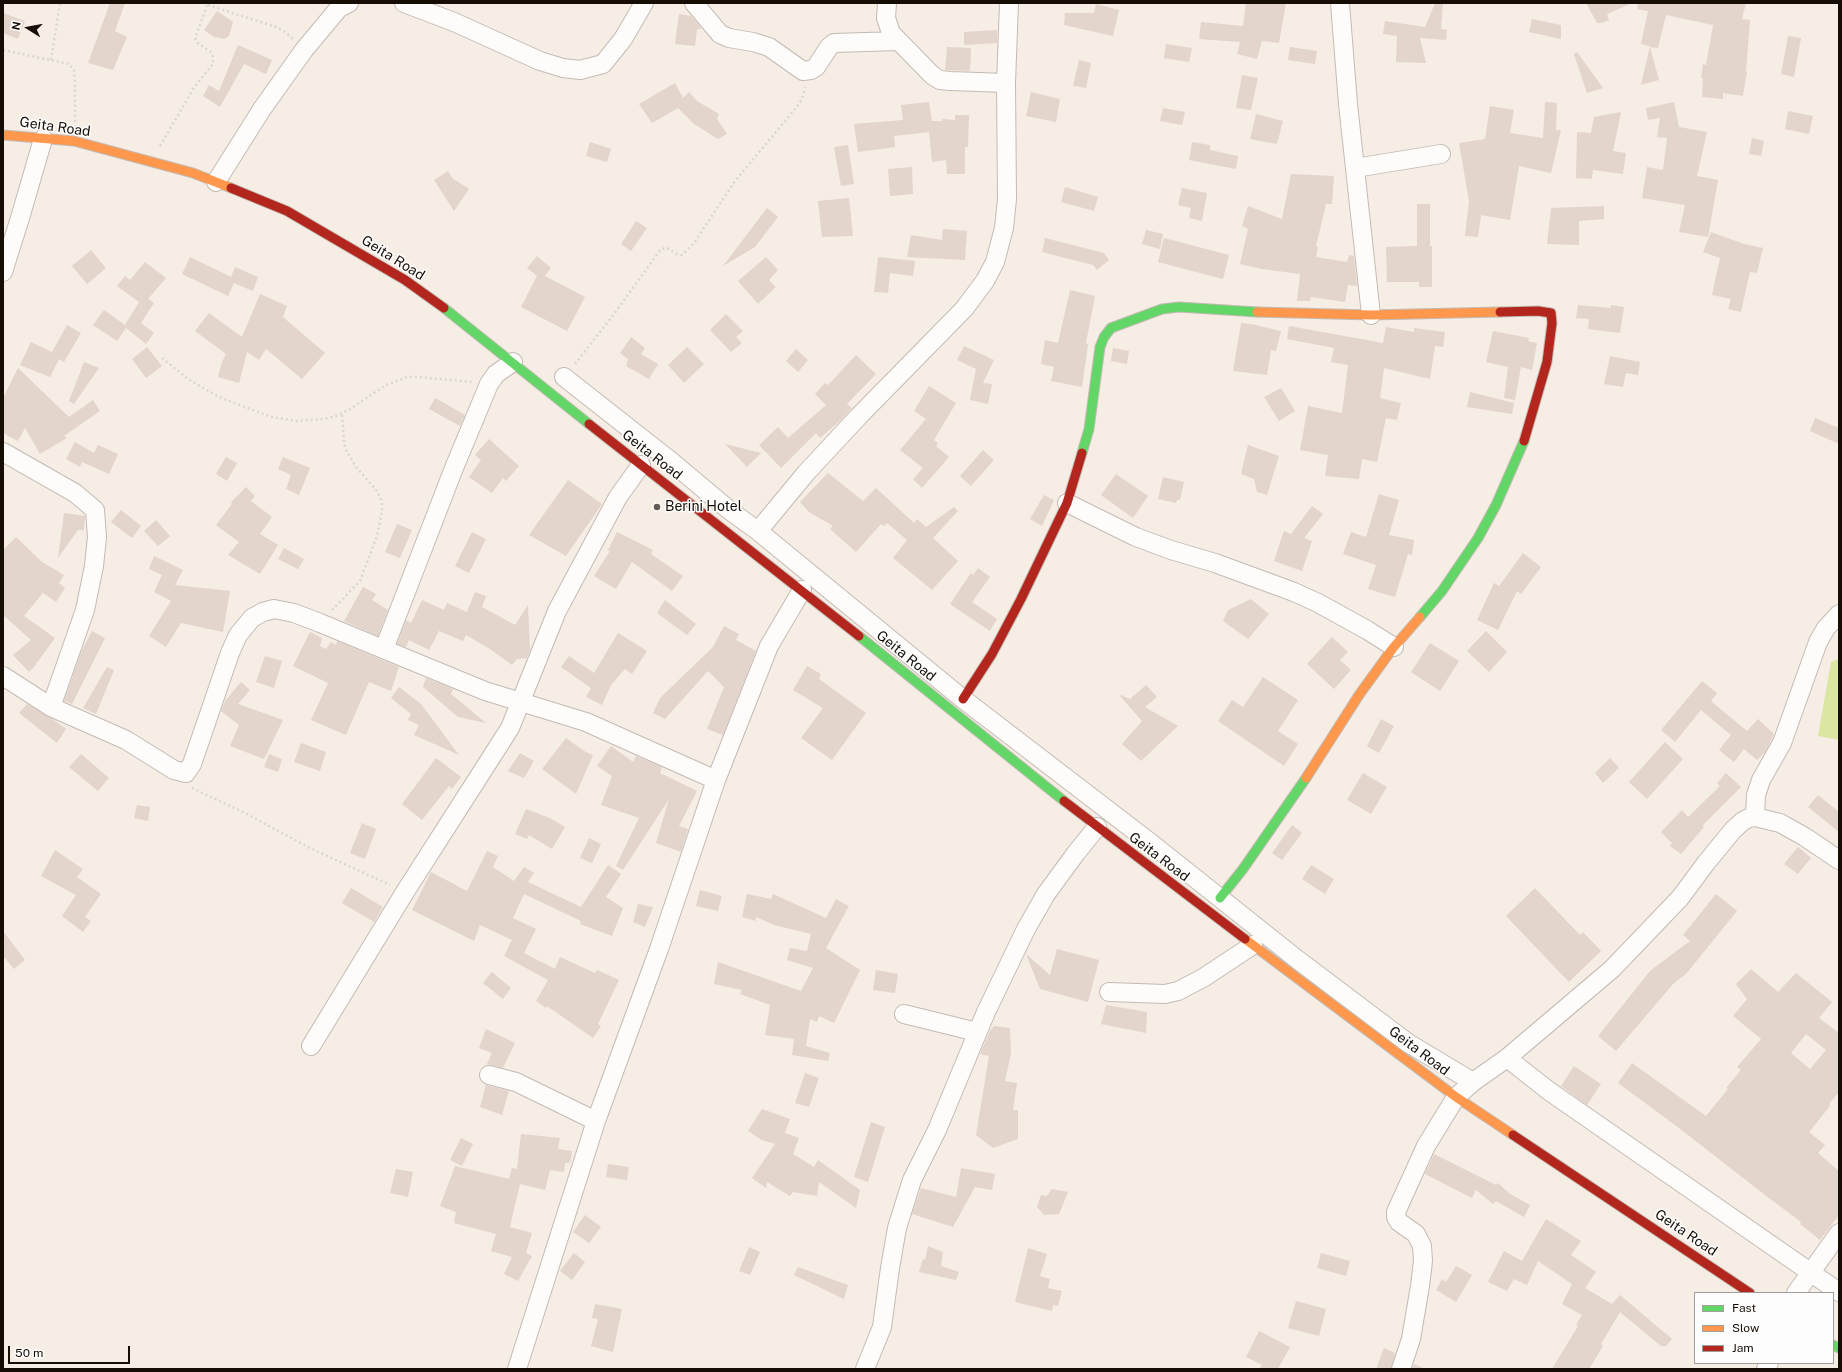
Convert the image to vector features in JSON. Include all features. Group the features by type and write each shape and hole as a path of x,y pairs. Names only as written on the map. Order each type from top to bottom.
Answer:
{"main road":[{"name":"Geita Road","path":"3,135 74,141 193,173 287,211 410,284 457,318 641,465 802,590 1097,827 1253,945 1456,1097 1748,1292"},
{"path":"964,699 992,654 1021,599 1067,503 1089,429 1100,347 1104,337 1111,328 1138,316 1179,307 1274,313 1371,315 1548,312 1553,316 1547,362 1527,433 1496,505 1478,538 1442,591 1394,647 1359,695 1315,765 1243,868 1220,898"}],"street":[{"path":"216,182 262,109 304,50 339,8 349,3"},
{"path":"404,3 454,22 540,61 563,68 580,70 603,64 623,39 644,3"},
{"path":"694,3 720,34 729,38 753,42 769,47 799,69 807,71 816,67 829,47 834,43 898,41"},
{"path":"886,3 886,22 898,41 932,76 940,80 950,82 1006,83"},
{"path":"758,531 806,472 964,308 985,281 995,262 1004,228 1008,175 1006,83 1009,3"},
{"path":"1340,3 1355,168 1371,315"},
{"path":"3,272 20,218 42,138"},
{"path":"1355,168 1441,154"},
{"path":"384,649 454,468 489,384 496,374 513,362"},
{"path":"564,377 667,458 729,510 758,531 964,699 1298,960 1408,1043 1473,1082"},
{"path":"3,452 75,493 95,510 97,523 97,544 85,610 51,707"},
{"path":"311,1046 405,892 510,728 563,599 618,497 641,465"},
{"path":"1067,503 1136,537 1215,563 1300,595 1366,630 1394,647"},
{"path":"517,1369 596,1121 659,950 716,780 769,646 802,590"},
{"path":"3,676 51,707 126,740 174,770 186,772 192,764 230,653 238,635 252,618 263,612 274,609 294,613 320,623 468,684 521,703 586,722 716,780"},
{"path":"1755,817 1758,788 1782,743 1818,642 1826,628 1839,614"},
{"path":"1401,1369 1411,1339 1423,1261 1422,1246 1416,1234 1399,1222 1396,1217 1396,1212 1426,1146 1456,1097 1473,1082 1507,1058 1612,969 1680,898 1733,830 1749,818 1755,817 1772,821 1793,830 1839,860"},
{"path":"865,1369 882,1327 897,1228 912,1180 937,1130 977,1032 1026,929 1046,894 1097,827"},
{"path":"1109,992 1165,994 1178,991 1203,978 1253,945"},
{"path":"904,1014 977,1032"},
{"path":"1507,1058 1543,1087 1839,1292"},
{"path":"489,1075 516,1082 596,1121"},
{"path":"1797,1292 1839,1233"}],"path":[{"path":"51,60 60,3"},
{"path":"151,162 182,106 213,64 214,58 212,53 198,43 195,38 208,4 276,27 285,32 304,50"},
{"path":"3,50 69,64 74,70 74,141"},
{"path":"564,377 614,314 661,249 666,248 682,255 694,243 735,181 796,108 805,91 807,71"},
{"path":"162,358 201,387 241,407 270,417 310,421 324,419 342,413 386,385 407,377 418,376 489,384"},
{"path":"320,623 360,581 377,536 382,512 382,502 377,491 356,467 346,450 342,413"},
{"path":"174,770 186,784 197,792 245,813 298,842 405,892"}],"shaded area":[{"path":"1839,659 1839,740 1818,736 1831,662"}],"building":[{"path":"110,3 125,3 115,31 127,37 113,70 88,63"},
{"path":"1246,3 1286,3 1279,43 1262,41 1257,59 1237,54 1240,42 1199,39 1201,22 1243,26"},
{"path":"1435,3 1443,3 1441,29 1447,30 1446,40 1420,38 1426,63 1396,62 1397,36 1383,34 1385,21 1425,27"},
{"path":"1586,3 1632,3 1607,14 1609,20 1602,23 1597,23"},
{"path":"1638,3 1746,3 1742,19 1750,20 1747,72 1743,96 1723,93 1723,99 1702,97 1703,78 1701,78 1703,64 1706,65 1713,25 1666,15 1658,48 1650,47 1659,80 1641,85 1650,46 1641,44 1648,11 1637,9"},
{"path":"1096,4 1119,10 1113,36 1064,25 1065,13 1094,13"},
{"path":"217,11 233,22 229,36 224,39 214,37 204,30"},
{"path":"3,13 25,21 18,39 3,33"},
{"path":"679,14 691,16 702,29 697,29 695,46 675,44"},
{"path":"1532,19 1561,25 1561,39 1529,32"},
{"path":"997,30 997,43 964,45 964,32"},
{"path":"1788,36 1801,38 1794,77 1781,74"},
{"path":"1166,44 1192,48 1189,62 1164,58"},
{"path":"238,45 272,60 266,74 244,64 220,107 203,96 209,85 219,91"},
{"path":"947,47 971,48 970,71 945,70"},
{"path":"1290,47 1317,51 1315,64 1288,60"},
{"path":"1577,52 1603,88 1587,93 1574,54"},
{"path":"1079,60 1091,63 1086,88 1073,86"},
{"path":"1242,75 1258,78 1251,110 1236,108"},
{"path":"675,83 683,98 689,92 697,101 719,114 717,119 727,134 718,139 694,124 678,108 652,123 639,104"},
{"path":"1031,92 1060,99 1056,122 1026,116"},
{"path":"929,102 932,121 942,121 942,119 955,120 955,115 969,115 968,147 965,147 965,174 947,174 946,160 932,162 929,132 894,136 895,147 858,152 854,124 903,120 901,105"},
{"path":"1545,102 1557,103 1556,130 1561,130 1551,173 1519,166 1510,220 1481,215 1478,237 1465,236 1469,201 1459,143 1485,139 1490,106 1514,110 1510,133 1543,138"},
{"path":"1674,102 1679,127 1707,132 1697,176 1718,180 1708,237 1679,232 1685,205 1642,198 1647,167 1663,170 1667,138 1657,137 1660,118 1648,120 1646,108"},
{"path":"1163,108 1185,112 1182,125 1160,121"},
{"path":"1788,111 1813,116 1809,134 1785,129"},
{"path":"1621,112 1613,151 1626,153 1623,174 1593,170 1592,179 1576,178 1577,132 1591,133 1594,117"},
{"path":"1256,114 1283,121 1277,144 1250,139"},
{"path":"1752,138 1764,141 1761,156 1749,154"},
{"path":"590,142 611,149 607,162 586,156"},
{"path":"1192,142 1210,145 1210,150 1238,156 1236,169 1189,160"},
{"path":"848,145 854,184 841,186 834,147"},
{"path":"912,167 913,194 890,196 888,169"},
{"path":"448,171 452,178 469,189 454,211 434,180"},
{"path":"1291,174 1334,176 1332,204 1326,204 1316,246 1318,247 1316,257 1347,262 1349,255 1354,256 1357,286 1348,285 1345,302 1311,297 1310,301 1297,301 1300,274 1262,269 1240,264 1248,229 1242,226 1248,206 1282,219"},
{"path":"1065,187 1098,197 1094,211 1061,202"},
{"path":"1182,188 1207,193 1202,221 1189,218 1191,208 1178,205"},
{"path":"849,198 853,236 822,237 818,201"},
{"path":"1417,204 1430,204 1432,287 1419,287 1419,282 1387,282 1386,247 1417,246"},
{"path":"1604,206 1604,219 1579,221 1579,245 1547,244 1551,208"},
{"path":"767,208 778,217 755,247 723,266"},
{"path":"636,221 647,228 631,251 621,244"},
{"path":"943,229 967,231 965,260 907,257 911,235 942,240"},
{"path":"1146,230 1163,234 1160,249 1142,244"},
{"path":"1711,232 1744,244 1763,248 1757,273 1750,272 1741,312 1728,309 1731,299 1712,295 1720,258 1703,252"},
{"path":"1045,238 1104,253 1109,260 1097,270 1093,265 1042,252"},
{"path":"1164,238 1229,255 1223,279 1158,262"},
{"path":"91,250 106,268 87,284 72,266"},
{"path":"537,256 551,268 545,276 585,297 567,331 521,307 537,276 527,268"},
{"path":"190,257 231,277 235,267 258,277 253,291 234,283 228,296 182,274"},
{"path":"766,257 778,270 769,280 776,287 758,304 738,281"},
{"path":"878,257 915,261 913,276 890,273 888,293 874,292"},
{"path":"145,262 166,278 148,299 154,303 141,323 154,333 146,344 126,328 117,341 93,325 104,310 125,325 139,302 117,286 125,276 130,280"},
{"path":"1070,290 1095,296 1086,343 1088,344 1082,387 1051,381 1054,367 1041,364 1045,340 1058,343"},
{"path":"260,294 287,306 283,317 325,353 302,379 266,349 259,360 247,352 239,383 218,377 226,354 195,331 209,313 242,337"},
{"path":"1578,305 1611,308 1611,305 1624,307 1620,333 1588,329 1589,319 1576,318"},
{"path":"726,314 743,331 736,337 742,343 731,352 710,330"},
{"path":"1241,323 1281,331 1276,351 1271,350 1267,375 1233,371"},
{"path":"67,325 81,333 64,362 59,359 50,377 20,365 31,342 52,352"},
{"path":"1289,326 1383,343 1386,327 1414,332 1414,328 1445,332 1443,347 1435,346 1430,379 1384,368 1380,398 1401,403 1397,420 1386,418 1377,462 1362,459 1359,479 1325,476 1328,455 1300,450 1308,406 1342,413 1348,365 1331,362 1334,348 1287,339"},
{"path":"1493,331 1529,338 1528,341 1537,343 1532,370 1521,367 1515,400 1504,398 1508,367 1486,362"},
{"path":"631,337 645,348 641,354 658,364 649,379 626,366 628,359 620,353"},
{"path":"964,346 994,360 983,383 992,384 988,404 970,400 976,369 957,360"},
{"path":"147,347 162,366 146,378 132,359"},
{"path":"687,347 704,364 684,383 668,365"},
{"path":"1113,348 1129,351 1127,364 1111,361"},
{"path":"796,349 808,360 798,372 786,361"},
{"path":"856,355 876,374 847,404 852,408 841,420 820,438 816,433 781,468 759,445 778,427 788,438 826,405 815,394 825,383 828,385"},
{"path":"1610,356 1640,362 1638,375 1626,373 1623,387 1604,384"},
{"path":"84,362 99,368 74,404 69,401"},
{"path":"18,368 69,417 93,400 100,411 64,436 67,438 40,454 25,428 18,441 3,433 3,398"},
{"path":"929,386 956,403 934,440 938,443 936,446 949,457 922,488 913,479 923,468 900,450 926,419 914,411"},
{"path":"1281,388 1295,411 1279,421 1264,397"},
{"path":"1470,392 1514,403 1512,414 1467,407"},
{"path":"435,398 465,415 460,426 429,409"},
{"path":"1815,418 1839,428 1839,444 1810,431"},
{"path":"489,439 519,466 506,481 503,478 492,493 469,477 481,460 475,455"},
{"path":"75,442 94,453 98,445 118,454 109,474 82,462 80,467 66,459"},
{"path":"725,444 761,453 747,467"},
{"path":"1248,445 1279,456 1267,495 1257,492 1254,479 1241,474"},
{"path":"983,450 994,460 971,486 960,476"},
{"path":"226,457 237,463 227,481 216,474"},
{"path":"283,457 310,468 299,495 286,489 291,475 278,469"},
{"path":"828,473 863,501 876,488 914,523 917,519 926,527 954,507 958,511 933,538 958,561 932,590 893,558 907,540 887,523 884,526 881,524 856,552 830,529 833,526 809,512 800,502"},
{"path":"1116,474 1148,496 1133,518 1101,495"},
{"path":"1163,477 1184,482 1180,500 1177,500 1176,503 1158,499"},
{"path":"568,480 602,504 566,556 529,535"},
{"path":"246,487 255,496 251,501 272,517 260,534 278,545 260,574 228,555 239,542 216,525 232,504 231,502"},
{"path":"1379,494 1399,500 1389,535 1414,540 1412,555 1408,554 1395,597 1368,589 1376,565 1343,554 1351,532 1366,537"},
{"path":"1044,495 1054,500 1042,526 1030,519"},
{"path":"1312,506 1323,514 1304,538 1312,541 1302,571 1274,561 1284,531 1291,534"},
{"path":"121,510 141,526 132,538 111,522"},
{"path":"64,513 85,516 84,530 78,530 58,558"},
{"path":"156,520 170,536 158,546 144,531"},
{"path":"397,524 412,530 400,558 385,552"},
{"path":"472,532 486,539 469,573 455,566"},
{"path":"617,532 653,550 651,554 683,576 672,591 632,562 616,589 594,576 610,551 608,550"},
{"path":"16,537 42,562 64,575 59,583 65,588 56,602 43,593 24,616 55,638 29,672 13,655 31,640 3,615 3,550"},
{"path":"284,548 304,559 298,569 278,559"},
{"path":"1523,553 1541,567 1521,594 1517,591 1498,630 1477,620 1494,583 1499,586"},
{"path":"154,556 183,570 175,585 230,591 223,632 181,623 166,647 149,636 171,601 154,592 162,575 149,569"},
{"path":"978,568 990,577 972,602 997,619 990,631 950,604 971,573 973,575"},
{"path":"363,587 376,594 372,600 388,610 378,636 344,621"},
{"path":"475,592 486,596 482,607 515,625 528,605 530,650 527,658 517,659 512,665 490,649 466,635 463,641 439,631 429,650 409,640 406,647 397,644 406,620 411,623 422,600 444,610 447,603 467,612"},
{"path":"1251,599 1269,614 1248,639 1223,621 1228,610"},
{"path":"665,600 696,624 687,635 657,613"},
{"path":"724,626 739,634 736,640 756,651 723,735 707,729 724,687 708,671 665,719 653,713 660,698 713,647"},
{"path":"92,631 105,638 72,704 64,701 81,652"},
{"path":"1486,631 1507,652 1489,672 1467,651"},
{"path":"310,632 322,638 320,646 326,649 331,642 336,645 337,641 399,667 391,691 369,682 346,735 311,720 328,683 293,666"},
{"path":"618,633 647,651 632,674 625,669 611,685 602,705 586,697 591,688 561,667 569,656 594,673"},
{"path":"1332,637 1348,652 1340,660 1351,670 1334,689 1307,664"},
{"path":"1430,643 1459,661 1440,691 1411,672"},
{"path":"265,656 282,661 274,688 256,682"},
{"path":"807,666 821,674 819,679 866,713 832,760 801,738 823,708 793,690"},
{"path":"107,667 114,670 96,714 83,708"},
{"path":"1263,677 1298,700 1278,731 1298,744 1284,766 1218,721 1232,700 1243,707"},
{"path":"426,678 453,689 451,694 486,723 458,717 423,687"},
{"path":"1702,681 1717,693 1711,701 1747,731 1758,719 1774,734 1766,751 1757,760 1744,749 1734,762 1719,750 1731,735 1701,710 1675,742 1661,730"},
{"path":"241,682 250,690 238,704 283,720 264,759 230,746 239,725 221,711 225,701"},
{"path":"1146,685 1157,697 1145,707 1178,726 1141,761 1122,744 1142,721 1120,696 1121,695 1130,699"},
{"path":"399,687 421,704 459,755 414,735 419,725 408,720 411,714 391,698"},
{"path":"27,704 66,729 57,743 19,713"},
{"path":"1381,719 1394,726 1379,753 1367,746"},
{"path":"566,738 584,751 593,755 576,794 542,769"},
{"path":"1665,742 1683,759 1647,799 1629,782"},
{"path":"301,743 326,752 320,771 294,762"},
{"path":"611,746 633,762 636,756 662,767 660,773 697,791 679,826 688,829 681,852 656,843 669,799 623,870 616,866 639,818 601,805 612,776 597,766"},
{"path":"520,753 534,761 524,778 508,771"},
{"path":"81,754 109,778 98,791 69,767"},
{"path":"269,754 282,759 278,772 264,767"},
{"path":"436,758 461,777 452,789 449,786 422,820 402,804"},
{"path":"1610,758 1619,768 1603,783 1595,773"},
{"path":"1363,773 1387,787 1371,814 1347,800"},
{"path":"1726,773 1741,787 1702,826 1704,827 1681,854 1670,846 1672,843 1661,832 1682,810 1688,817 1720,786 1717,783"},
{"path":"1818,795 1839,812 1839,832 1808,807"},
{"path":"137,805 150,807 148,821 134,818"},
{"path":"526,809 550,818 565,827 552,849 529,835 527,839 515,834"},
{"path":"362,823 376,829 365,859 350,853"},
{"path":"1292,825 1302,833 1282,860 1272,853"},
{"path":"589,838 601,844 592,863 580,858"},
{"path":"1798,847 1811,858 1798,874 1784,864"},
{"path":"55,850 83,869 77,877 101,894 85,917 91,921 83,932 62,916 76,895 41,876"},
{"path":"487,851 498,856 493,867 514,881 524,867 534,873 528,882 581,907 608,865 621,874 606,897 623,908 612,936 580,924 581,921 524,894 513,918 536,929 524,953 555,969 560,957 595,973 597,970 619,980 598,1024 601,1026 593,1038 547,1006 546,1008 536,1001 548,980 504,956 512,940 480,925 474,941 412,910 431,872 467,891"},
{"path":"1311,865 1334,879 1325,894 1302,879"},
{"path":"351,888 383,907 374,922 342,903"},
{"path":"1535,888 1580,935 1583,932 1601,951 1569,982 1506,916"},
{"path":"700,890 722,896 718,911 696,906"},
{"path":"747,894 771,899 773,894 826,918 836,899 849,906 826,948 860,970 834,1023 819,1016 817,1022 810,1019 806,1046 830,1053 828,1061 792,1055 794,1039 765,1035 770,1005 740,994 742,990 714,984 718,962 801,991 813,968 787,960 790,948 807,951 811,934 774,925 756,917 756,921 742,917"},
{"path":"1716,894 1737,911 1686,974 1673,984 1616,1051 1598,1036 1650,971 1690,941 1683,935"},
{"path":"638,904 653,907 645,927 633,922"},
{"path":"3,931 25,960 14,969 3,956"},
{"path":"1057,949 1099,960 1088,1002 1040,989 1026,954 1050,975"},
{"path":"1751,969 1778,992 1796,973 1832,1002 1819,1018 1839,1033 1839,1092 1809,1132 1825,1145 1818,1153 1839,1171 1839,1215 1820,1240 1800,1224 1801,1222 1618,1083 1632,1063 1706,1116 1741,1070 1737,1067 1761,1039 1733,1016 1747,999 1736,984","holes":["1806,1034 1826,1050 1810,1069 1791,1053"]},
{"path":"876,970 898,974 895,993 873,990"},
{"path":"492,972 511,988 503,999 483,983"},
{"path":"1106,1005 1147,1012 1146,1033 1101,1024"},
{"path":"994,1026 1010,1028 1011,1053 1005,1081 1017,1083 1013,1110 1018,1110 1018,1139 993,1148 976,1135 989,1056 980,1054 990,1031"},
{"path":"486,1029 515,1043 503,1068 487,1064 492,1053 479,1048"},
{"path":"1574,1066 1601,1084 1587,1105 1561,1086"},
{"path":"805,1073 819,1078 809,1107 795,1103"},
{"path":"486,1085 509,1091 502,1115 480,1107"},
{"path":"762,1109 790,1119 785,1133 799,1138 793,1154 814,1167 818,1160 860,1190 856,1208 819,1182 817,1196 793,1192 790,1196 767,1182 766,1188 752,1178 775,1144 762,1140 748,1131"},
{"path":"871,1122 885,1127 868,1182 854,1177"},
{"path":"521,1134 560,1138 558,1149 572,1151 570,1163 565,1163 564,1172 550,1170 545,1190 520,1184 510,1227 532,1233 526,1253 532,1256 518,1281 504,1274 512,1257 491,1251 496,1234 454,1223 456,1212 440,1206 455,1166 509,1179 512,1168 517,1169"},
{"path":"461,1138 473,1144 462,1166 450,1160"},
{"path":"1434,1154 1496,1185 1498,1183 1510,1194 1530,1205 1524,1217 1496,1201 1493,1204 1476,1190 1472,1198 1425,1174"},
{"path":"608,1164 629,1167 627,1180 606,1177"},
{"path":"961,1168 995,1174 992,1190 975,1187 953,1227 912,1214 921,1188 956,1197"},
{"path":"396,1169 413,1172 408,1197 390,1193"},
{"path":"1052,1189 1068,1192 1059,1214 1044,1215 1037,1207 1041,1195 1047,1196"},
{"path":"585,1215 601,1227 589,1243 573,1232"},
{"path":"1546,1219 1581,1241 1571,1255 1596,1272 1585,1288 1612,1304 1620,1295 1672,1339 1666,1346 1661,1346 1620,1312 1601,1344 1603,1346 1589,1369 1552,1369 1578,1326 1576,1325 1582,1315 1562,1304 1572,1284 1538,1261 1527,1285 1514,1279 1507,1291 1488,1282 1504,1251 1522,1261"},
{"path":"928,1246 943,1252 941,1266 959,1272 956,1280 919,1272 923,1259 925,1260"},
{"path":"749,1247 760,1252 750,1275 739,1271"},
{"path":"1028,1248 1047,1254 1040,1276 1050,1279 1048,1288 1062,1291 1058,1306 1053,1305 1052,1311 1015,1302"},
{"path":"574,1253 585,1262 572,1280 560,1271"},
{"path":"1321,1253 1350,1261 1346,1276 1317,1268"},
{"path":"1456,1266 1472,1275 1456,1302 1436,1290 1442,1279 1446,1282"},
{"path":"798,1267 848,1285 844,1299 794,1275"},
{"path":"1296,1301 1326,1309 1319,1336 1288,1328"},
{"path":"595,1304 622,1309 613,1352 591,1346 598,1319 592,1318"},
{"path":"1259,1331 1290,1347 1278,1369 1259,1369 1262,1365 1246,1357"},
{"path":"1384,1348 1395,1353 1391,1369 1376,1369"},
{"path":"1414,1364 1425,1369 1412,1369"}],"traffic: fast":[{"path":"1082,453 1089,429 1100,347 1104,337 1111,328 1162,309 1179,307 1257,312"},
{"path":"444,308 589,424"},
{"path":"1420,617 1442,591 1478,538 1496,505 1524,441"},
{"path":"859,636 1064,801"},
{"path":"1220,898 1243,869 1306,778"},
{"path":"1834,1346 1839,1348"}],"traffic: slow":[{"path":"3,135 74,141 193,173 231,188"},
{"path":"1257,312 1371,315 1500,312"},
{"path":"1306,778 1359,695 1393,648 1420,617"},
{"path":"1245,939 1456,1097 1513,1135"}],"traffic: jam":[{"path":"231,188 287,211 405,280 444,308"},
{"path":"1500,312 1538,311 1551,313 1552,323 1547,362 1524,441"},
{"path":"589,424 859,636"},
{"path":"963,699 992,654 1021,599 1067,503 1082,453"},
{"path":"1064,801 1245,939"},
{"path":"1513,1135 1748,1292"}],"place":[{"name":"Berini Hotel","path":"657,507"}]}
